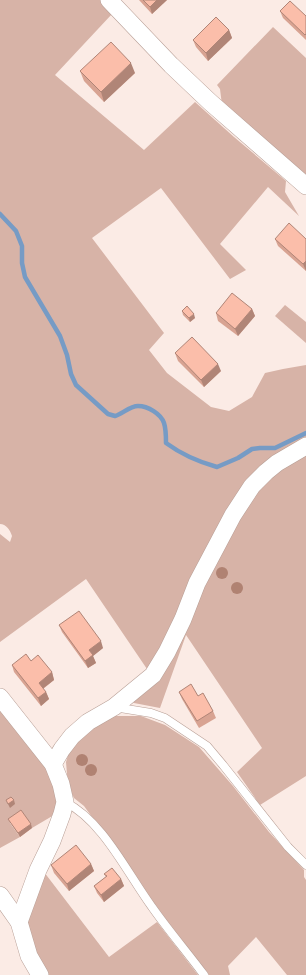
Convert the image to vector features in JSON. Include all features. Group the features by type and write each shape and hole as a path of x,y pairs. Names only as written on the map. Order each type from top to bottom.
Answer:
{"street":[{"path":"109,0 171,65 210,102 306,186"},
{"path":"53,764 72,736 88,722 114,707 153,675 183,619 197,583 234,515 252,486 277,463 306,446"},
{"path":"0,697 53,764 61,784 65,802 52,841 38,870 19,922"},
{"path":"0,895 19,922 28,956 40,975"}],"lane":[{"path":"114,707 151,712 165,718 207,746 288,847 306,865"},
{"path":"65,802 75,807 100,831 152,907 204,975"}],"shaded area":[{"path":"0,0 101,0 112,14 55,75 144,150 195,102 286,181 285,192 299,216 268,187 220,244 246,270 230,279 161,188 92,238 164,333 149,350 167,373 211,407 229,411 252,397 265,373 306,365 306,440 274,457 260,467 246,481 166,645 147,669 86,579 0,642 0,534 10,542 12,536 8,528 0,524"},
{"path":"273,27 306,58 306,176 222,105 220,89 217,85"},
{"path":"285,305 306,322 306,343 275,316"},
{"path":"306,455 306,776 260,805 237,772 262,748 186,635 160,708 134,703 133,701 179,646 206,582 252,496 278,471"},
{"path":"0,704 40,754 58,798 54,815 32,828 22,814 10,823 20,837 0,848"},
{"path":"110,716 141,716 165,725 199,747 233,786 269,832 304,870 304,877 306,880 306,975 287,975 256,937 228,966 230,975 209,975 167,921 84,806 74,798 68,786 66,762 71,746 87,728"},
{"path":"44,872 109,957 157,922 198,975 47,975 33,951 27,928 35,892"}],"building":[{"path":"143,0 157,0 150,7"},
{"path":"290,1 306,16 305,35 280,11"},
{"path":"216,17 229,30 206,53 193,40"},
{"path":"111,42 131,63 101,92 80,71"},
{"path":"289,223 306,239 306,261 303,264 275,239"},
{"path":"232,293 252,309 235,329 216,313"},
{"path":"187,306 194,314 189,318 182,311"},
{"path":"192,337 218,364 201,380 175,353"},
{"path":"79,611 101,641 89,650 93,655 85,661 59,625"},
{"path":"26,654 31,661 38,655 52,672 39,683 46,692 38,698 12,665"},
{"path":"191,684 198,696 203,693 213,711 197,721 179,692"},
{"path":"11,797 14,800 8,804 6,800"},
{"path":"21,810 31,824 18,833 8,819"},
{"path":"76,845 91,864 67,884 51,865"},
{"path":"112,868 121,879 101,895 94,886 107,876 104,874"}],"waterway":[{"path":"0,214 16,231 22,246 22,263 25,277 60,336 67,355 71,374 76,385 108,414 115,416 135,406 142,406 150,409 157,414 164,423 166,443 190,457 217,467 238,458 252,449 275,448 306,433"}]}
